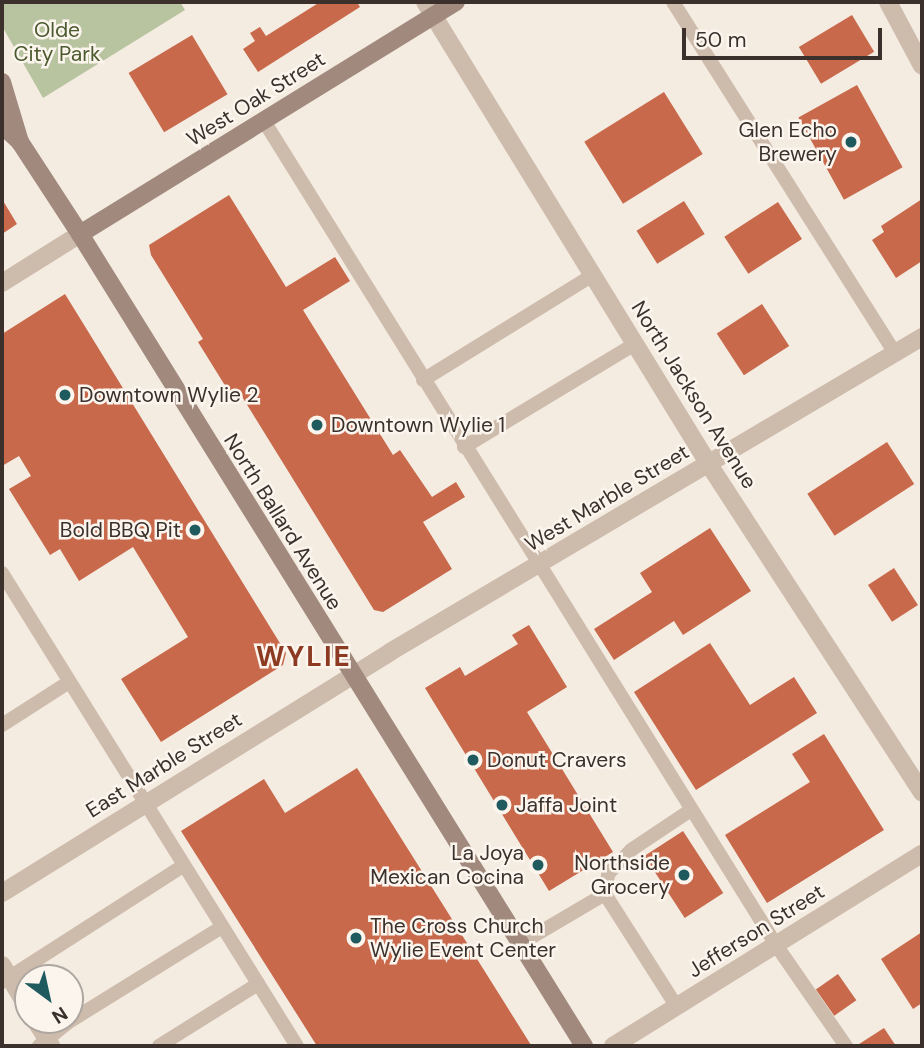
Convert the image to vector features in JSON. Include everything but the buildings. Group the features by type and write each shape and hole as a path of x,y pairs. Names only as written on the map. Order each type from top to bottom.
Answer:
{"main road":[{"name":"West Oak Street","path":"80,234 264,121 429,9 456,2"},
{"path":"2,82 20,142"},
{"path":"2,125 20,142"},
{"name":"North Ballard Avenue","path":"20,142 80,234 350,676 584,1046"}],"street":[{"path":"888,2 922,66"},
{"name":"North Jackson Avenue","path":"429,9 708,463 922,793"},
{"path":"2,283 80,234"},
{"name":"West Marble Street","path":"350,676 922,337"},
{"name":"East Marble Street","path":"2,893 350,676"},
{"name":"Jefferson Street","path":"613,1046 922,855"}],"lane":[{"path":"673,2 895,353"},
{"path":"264,121 691,810 776,945 846,1046"},
{"path":"423,380 593,275"},
{"path":"464,447 635,344"},
{"path":"2,573 297,1046"},
{"path":"2,725 69,682"},
{"path":"677,1007 605,894 608,874 631,850 691,810"},
{"path":"4,975 184,865"},
{"path":"520,944 605,894"},
{"path":"46,1044 67,1023 222,926"},
{"path":"159,1046 258,984"}],"green space":[{"name":"Olde City Park","path":"2,2 180,2 185,10 43,98 2,26"}],"place":[{"name":"Glen Echo Brewery","path":"851,142"},
{"name":"Downtown Wylie 2","path":"65,395"},
{"name":"Downtown Wylie 1","path":"317,425"},
{"name":"Bold BBQ Pit","path":"195,530"},
{"name":"Donut Cravers","path":"473,760"},
{"name":"Jaffa Joint","path":"502,805"},
{"name":"La Joya Mexican Cocina","path":"538,865"},
{"name":"Northside Grocery","path":"684,875"},
{"name":"The Cross Church Wylie Event Center","path":"356,938"}],"district":[{"name":"WYLIE","path":"304,657"}]}
